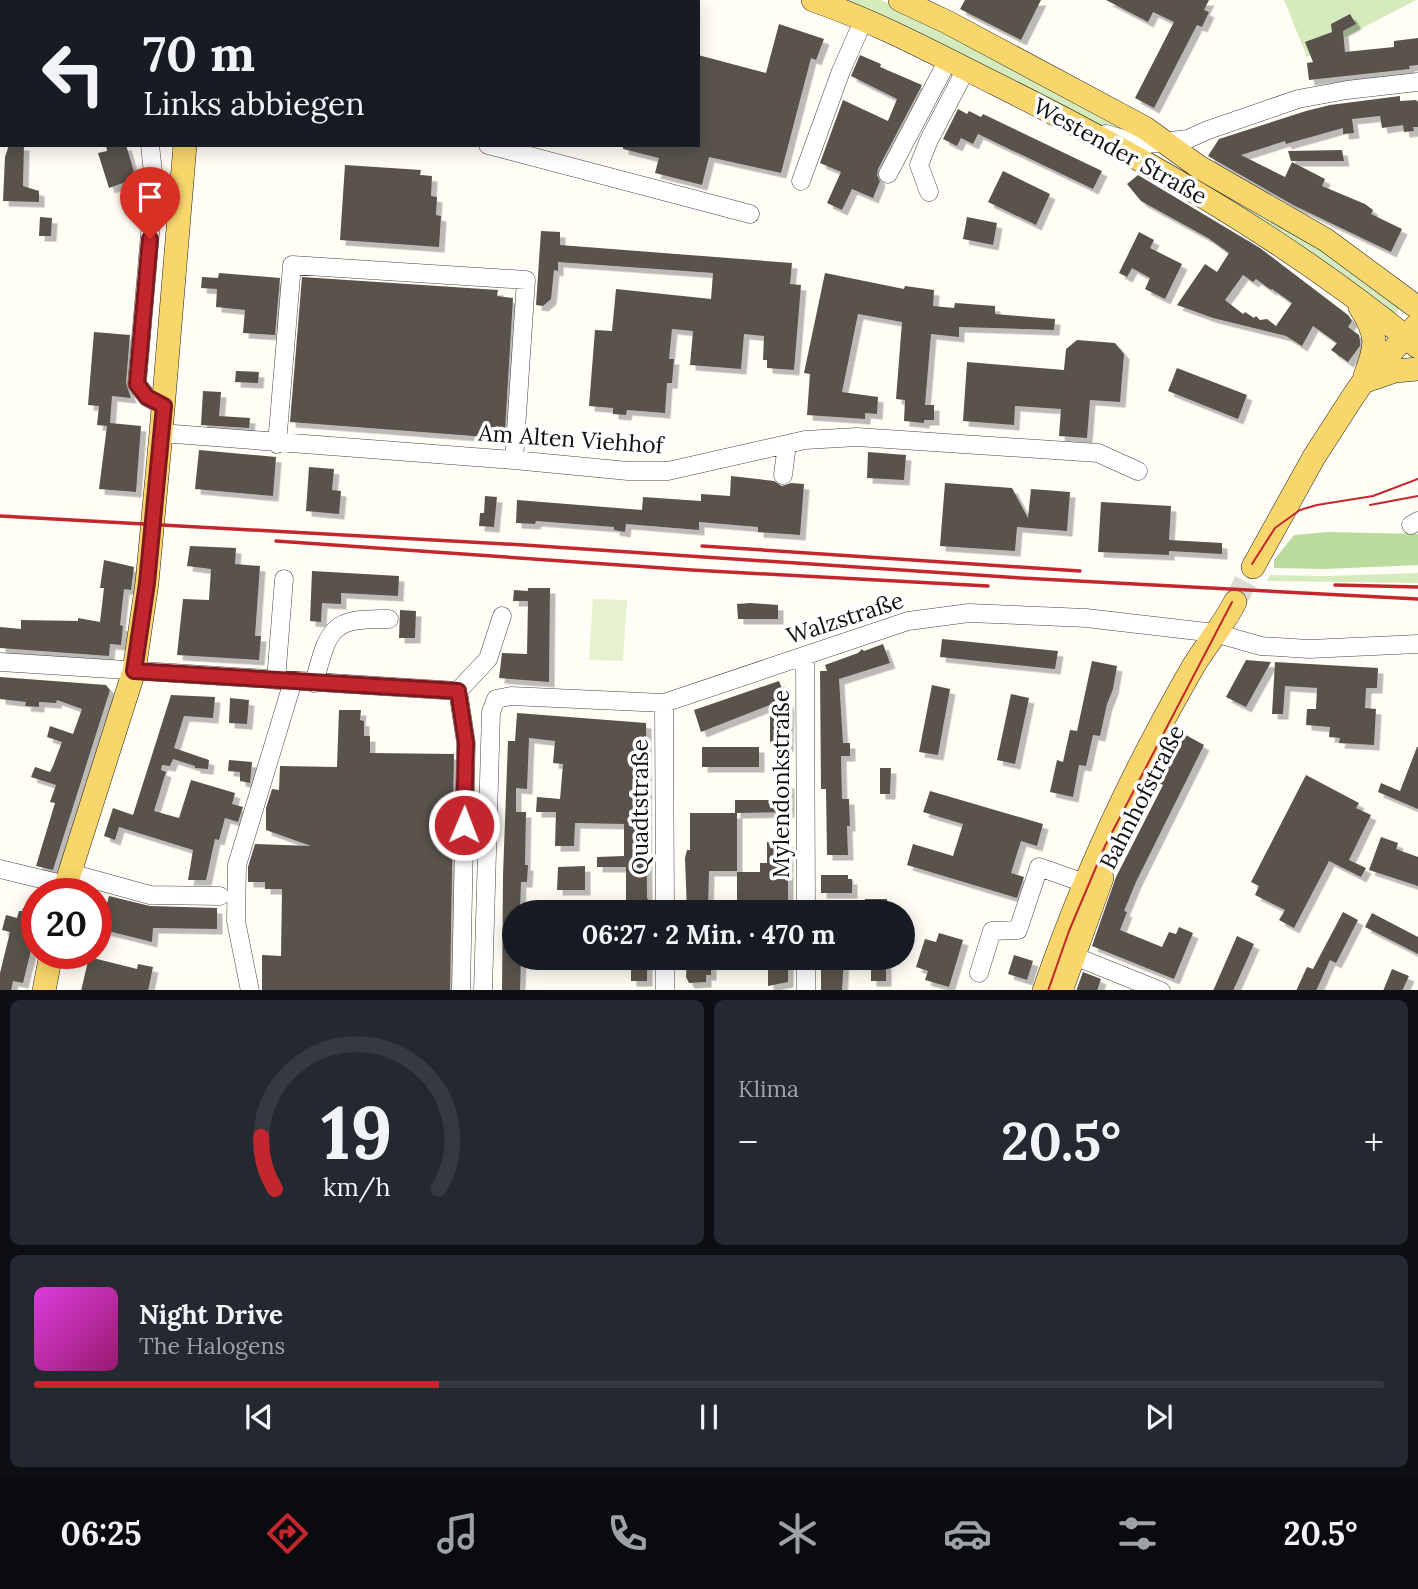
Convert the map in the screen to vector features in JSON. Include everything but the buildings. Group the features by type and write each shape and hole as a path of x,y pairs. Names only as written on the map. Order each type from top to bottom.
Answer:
{"main road":[{"name":"Westender Straße","path":"813,0 864,19 1052,112 1232,213 1317,269 1356,300 1414,336"},
{"name":"Westender Straße","path":"900,0 947,22 1180,146 1238,191 1326,240 1418,308"},
{"path":"68,878 134,671 147,583 185,147"},
{"path":"1253,567 1314,457 1363,382 1375,336 1356,300"},
{"path":"1363,382 1414,336"},
{"path":"1363,382 1395,371 1418,369"},
{"name":"Bahnhofstraße","path":"1062,990 1070,954 1118,839 1234,605"},
{"name":"Bahnhofstraße","path":"1044,990 1074,908 1107,830 1194,665 1220,634"},
{"path":"44,990 48,969"}],"street":[{"path":"802,181 841,71 864,19"},
{"path":"887,174 957,64"},
{"path":"929,192 919,165 957,64"},
{"path":"1052,112 1133,142 1180,146 1208,130 1298,99 1418,82"},
{"path":"149,147 153,173 152,211 137,384 147,397 164,406"},
{"path":"496,147 750,214"},
{"path":"153,173 165,183 181,187"},
{"path":"277,444 292,265 526,280 514,460"},
{"name":"Am Alten Viehhof","path":"161,433 628,471 668,471 805,440 857,437 1098,453 1138,471"},
{"path":"783,475 787,445"},
{"path":"250,990 236,921 237,865 285,681 284,579"},
{"name":"Walzstraße","path":"484,990 491,712 496,699 511,696 664,703 908,621 969,613 1086,618 1220,634 1261,646 1309,649 1418,643"},
{"path":"458,691 488,659 502,616"},
{"path":"314,683 320,659 334,630 354,620 389,619"},
{"name":"Mylendonkstraße","path":"805,656 806,900"},
{"path":"0,662 458,691"},
{"path":"458,691 466,743 461,990"},
{"name":"Quadtstraße","path":"664,703 665,900"},
{"path":"979,973 992,931 1018,930 1039,867 1084,883"},
{"path":"0,869 40,878"},
{"path":"112,890 149,895 220,896"},
{"name":"Bahnhofstraße","path":"1070,954 1074,908"},
{"path":"1070,954 1161,990"},
{"path":"665,970 665,990"},
{"path":"806,970 806,990"}],"green space":[{"path":"824,0 881,0 1122,127 1114,132"},
{"path":"1284,0 1416,0 1307,57"},
{"path":"1199,174 1288,225 1403,304 1394,316 1193,185"},
{"path":"1328,532 1418,534 1418,565 1274,568 1274,560 1294,535"},
{"path":"1418,573 1418,583 1267,581 1270,575"},
{"path":"593,599 627,600 623,661 589,660"}],"tunnel":[{"path":"1235,602 1253,567"}],"tram line":[{"path":"1252,564 1275,528 1300,510 1373,496 1418,479"},
{"path":"1370,505 1418,496"},
{"path":"1048,990 1069,931 1105,846 1232,602"}],"railway":[{"path":"0,516 524,545 1021,578 1418,599"},
{"path":"276,541 692,570 988,586"},
{"path":"702,546 1080,571"},
{"path":"1335,585 1418,587"}],"route":[{"path":"150,239 137,384 147,397 164,406 147,583 134,671 458,691 466,743 464,825"}]}
